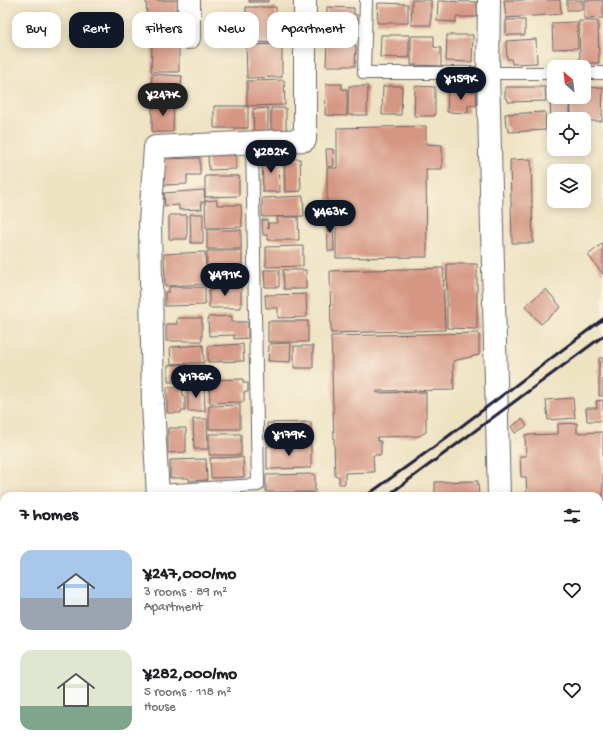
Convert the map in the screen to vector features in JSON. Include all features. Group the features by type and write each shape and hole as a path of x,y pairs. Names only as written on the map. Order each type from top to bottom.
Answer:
{"street":[{"path":"189,0 189,12"},
{"path":"158,492 153,404 150,223 156,147 305,140 305,0"},
{"path":"489,0 488,73 499,492"}],"lane":[{"path":"366,0 364,73 547,73"},
{"path":"591,73 603,73"},
{"path":"180,492 258,485 252,142"}],"building":[{"path":"146,0 178,0 178,9 175,9 175,12 147,12"},
{"path":"249,0 268,0 268,2 249,2"},
{"path":"412,0 431,0 431,25 411,25"},
{"path":"504,0 560,0 561,14 506,18"},
{"path":"567,0 582,0 582,10 567,10"},
{"path":"584,0 603,0 603,18 584,19"},
{"path":"438,1 477,2 477,17 456,17 456,22 437,21"},
{"path":"378,3 408,4 408,23 377,23"},
{"path":"246,7 276,7 276,12 267,12 267,43 259,42 259,12 246,12"},
{"path":"327,7 354,8 354,12 327,12"},
{"path":"506,20 525,20 525,35 506,35"},
{"path":"579,21 598,21 599,63 591,63 591,60 580,60"},
{"path":"577,22 578,48 553,49 552,23"},
{"path":"381,35 409,35 409,58 380,57"},
{"path":"447,35 473,35 472,62 446,61"},
{"path":"411,36 434,36 434,47 441,48 441,66 411,65"},
{"path":"536,39 537,63 512,64 511,59 507,59 506,41"},
{"path":"267,44 267,48 282,48 282,77 247,78 246,48 259,48 259,45"},
{"path":"152,48 179,48 179,72 151,72"},
{"path":"327,48 356,48 355,66 326,66"},
{"path":"152,74 182,76 180,98 151,97"},
{"path":"284,80 285,105 247,106 247,81"},
{"path":"326,84 342,84 342,89 347,89 347,116 325,115"},
{"path":"349,86 368,86 367,115 348,115"},
{"path":"383,86 402,86 401,115 382,115"},
{"path":"415,86 435,87 435,116 414,116"},
{"path":"505,87 545,87 546,101 508,102 508,99 505,98"},
{"path":"603,87 602,121 591,121 591,112 571,112 571,104 591,104 591,88"},
{"path":"448,91 477,92 476,106 468,105 468,113 447,112"},
{"path":"152,102 174,102 173,132 152,132"},
{"path":"550,104 570,104 570,112 550,112"},
{"path":"214,106 248,106 248,128 214,128"},
{"path":"268,108 268,136 254,136 253,109"},
{"path":"271,108 286,108 287,128 283,135 271,135"},
{"path":"545,112 546,130 509,132 509,127 506,127 505,114"},
{"path":"426,126 426,144 442,145 442,169 426,169 427,257 336,258 336,213 327,213 327,168 337,168 337,128"},
{"path":"326,149 333,149 334,166 327,167"},
{"path":"208,155 236,155 236,169 209,170"},
{"path":"279,155 280,192 263,192 262,156"},
{"path":"200,158 200,175 187,175 187,184 164,185 165,159"},
{"path":"284,159 300,159 301,191 285,192"},
{"path":"531,159 533,243 512,243 510,160"},
{"path":"205,176 239,176 239,196 205,197"},
{"path":"204,190 205,202 201,202 202,209 179,210 179,205 165,206 164,193"},
{"path":"303,196 304,216 262,217 262,198"},
{"path":"217,200 217,205 241,205 242,227 206,228 205,201"},
{"path":"190,214 203,214 203,243 191,243"},
{"path":"169,215 187,215 187,239 169,239"},
{"path":"327,216 333,216 334,251 328,251"},
{"path":"277,217 298,217 299,240 268,240 268,235 263,235 262,220 267,220 268,229 268,223 278,223"},
{"path":"207,230 241,230 241,249 207,249"},
{"path":"603,243 603,274 588,255"},
{"path":"303,246 303,266 266,267 266,247"},
{"path":"207,251 242,251 242,269 235,269 235,281 207,281"},
{"path":"205,252 207,284 165,286 164,254"},
{"path":"447,264 477,264 477,329 447,328"},
{"path":"443,268 445,330 331,333 330,271"},
{"path":"264,270 279,270 279,287 265,287"},
{"path":"283,270 306,270 306,289 284,289"},
{"path":"213,286 241,286 241,308 209,308 209,290 213,290"},
{"path":"169,287 205,287 205,305 165,306 165,292 169,292"},
{"path":"546,289 561,307 541,324 525,306"},
{"path":"306,294 307,317 278,318 278,308 266,308 265,295"},
{"path":"232,316 232,322 248,322 248,338 234,339 234,335 209,336 208,317"},
{"path":"177,318 202,318 202,341 166,341 166,324 177,324"},
{"path":"268,321 308,321 308,342 268,342"},
{"path":"479,333 479,355 453,361 454,390 377,391 377,393 426,392 426,432 419,436 377,437 378,441 381,441 381,455 373,455 374,472 345,473 345,484 339,484 339,476 335,476 331,336"},
{"path":"291,343 290,362 268,361 269,344"},
{"path":"243,344 244,361 208,362 208,346"},
{"path":"203,345 204,362 171,364 170,347"},
{"path":"294,346 313,346 313,368 294,368"},
{"path":"599,358 603,358 603,396 599,396"},
{"path":"204,364 204,383 175,384 175,382 168,382 168,365"},
{"path":"243,379 243,383 248,383 248,392 244,392 244,402 210,403 209,380"},
{"path":"188,386 204,386 205,411 188,411"},
{"path":"167,387 182,387 183,396 185,396 185,411 181,411 181,413 167,413"},
{"path":"573,398 575,418 548,420 546,400"},
{"path":"603,400 603,421 587,421 586,408 597,408 596,401"},
{"path":"240,405 240,429 209,429 209,406"},
{"path":"193,419 207,419 208,449 194,449"},
{"path":"522,419 527,426 515,433 511,427"},
{"path":"311,422 311,444 267,444 267,423"},
{"path":"577,423 577,433 603,432 603,492 527,492 526,477 521,477 520,456 526,456 525,435 558,434 558,424"},
{"path":"168,428 186,428 186,452 168,453"},
{"path":"209,434 241,434 241,455 209,455"},
{"path":"311,445 311,468 267,469 267,446"},
{"path":"243,457 244,477 211,478 210,458"},
{"path":"206,459 207,480 189,481 189,478 170,478 170,460"},
{"path":"315,474 315,492 266,492 266,475"},
{"path":"478,481 479,492 435,492 435,482"}],"railway":[{"path":"372,492 438,444 603,319"},
{"path":"392,492 603,336"}]}
